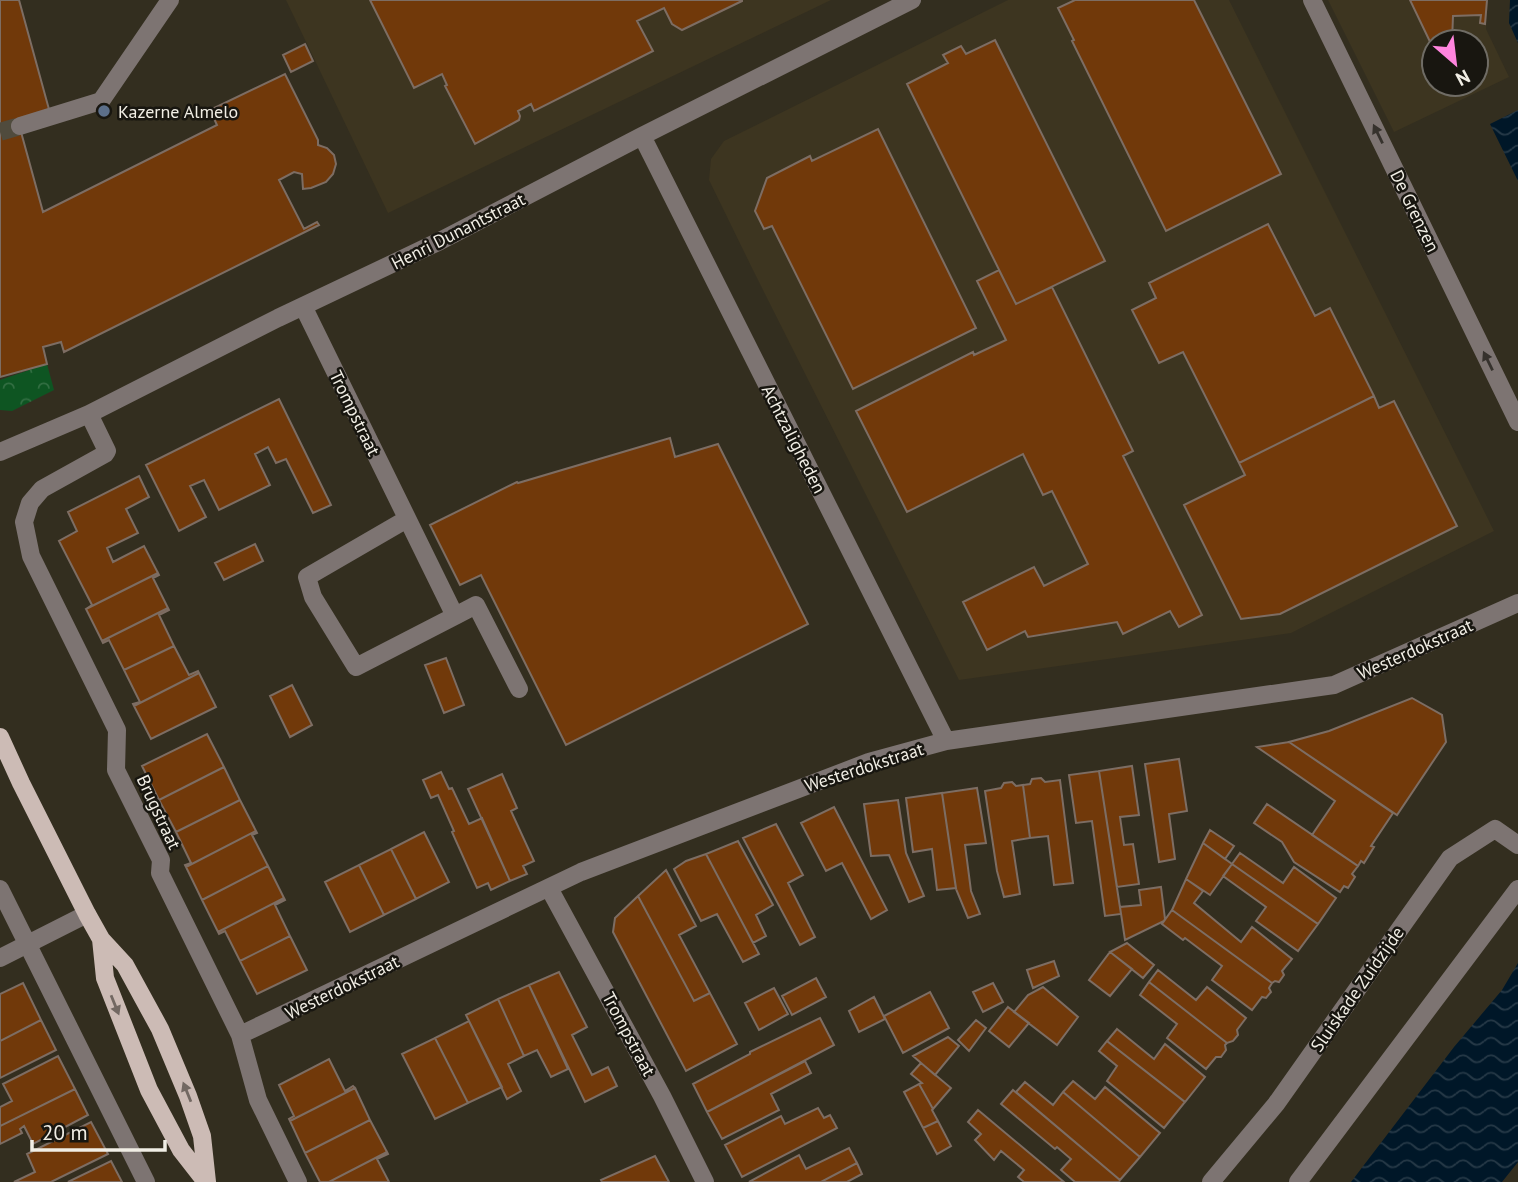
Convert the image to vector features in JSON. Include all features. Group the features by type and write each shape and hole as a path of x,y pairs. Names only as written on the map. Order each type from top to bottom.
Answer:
{"main road":[{"path":"0,737 101,939 125,965 160,1029 202,1136 207,1182"},
{"path":"101,939 105,978 149,1090 181,1150 207,1182"}],"street":[{"path":"20,126 101,101 170,0"},
{"name":"Henri Dunantstraat","path":"0,452 89,414 303,306 440,241 912,0"},
{"name":"De Grenzen","path":"1312,0 1518,422"},
{"name":"Achtzaligheden","path":"642,136 946,741"},
{"name":"Trompstraat","path":"303,306 455,616"},
{"name":"Brugstraat","path":"89,414 107,450 105,454 42,489 30,503 24,522 31,556 117,730 116,770 161,860 160,873 240,1035 258,1100 298,1182"},
{"path":"407,519 307,577 313,597 356,667 476,605 519,688"},
{"name":"Westerdokstraat","path":"240,1035 581,872 869,762 946,741 1334,685 1518,603"},
{"name":"Sluiskade Zuidzijde","path":"1211,1182 1276,1104 1450,858 1495,829 1518,845"},
{"name":"Trompstraat","path":"550,888 705,1182"},
{"path":"1298,1182 1518,889"},
{"path":"0,890 146,1182"},
{"path":"0,958 88,914"}],"shaded area":[{"path":"286,0 831,0 388,213"},
{"path":"1008,0 1229,0 1494,531 1291,633 959,680 709,180 711,159 724,141"},
{"path":"1328,0 1488,0 1486,28 1420,28 1420,98 1465,98 1394,132"},
{"path":"1490,37 1509,77 1490,86"}],"green space":[{"path":"47,364 54,390 12,411 0,410 0,380"}],"water":[{"path":"1510,0 1518,0 1518,43 1509,23"},
{"path":"1518,110 1518,181 1490,124"},
{"path":"1518,963 1518,1162 1502,1182 1351,1182 1454,1047 1502,990"}],"building":[{"path":"0,0 19,0 50,113 18,121 43,212 217,125 210,110 285,74 318,140 318,145 327,148 334,155 336,164 333,174 326,182 303,189 302,174 294,172 279,180 304,229 317,222 319,225 64,352 61,342 43,347 47,364 0,377"},
{"path":"370,0 742,1 682,30 672,24 664,8 637,21 653,51 534,111 531,104 518,111 519,120 475,144 445,86 447,85 442,74 414,88"},
{"path":"1075,0 1194,0 1281,174 1166,231 1058,8"},
{"path":"1410,0 1487,0 1485,24 1480,23 1481,15 1453,16 1453,28 1423,28"},
{"path":"995,40 1105,261 1016,304 907,84 948,63 943,55 961,46 966,54"},
{"path":"305,44 313,61 291,72 283,55"},
{"path":"878,129 976,328 853,389 772,226 764,229 755,211 767,178 810,156 812,161"},
{"path":"1268,224 1315,316 1330,308 1374,396 1239,463 1183,352 1159,363 1132,310 1156,298 1149,283"},
{"path":"999,270 1016,304 1052,287 1133,451 1123,456 1202,615 1179,627 1170,611 1123,634 1117,622 1028,637 1025,631 987,650 963,602 1034,567 1044,586 1088,564 1052,491 1043,495 1023,454 907,512 856,411 973,352 974,355 1006,340 977,281"},
{"path":"1374,396 1379,408 1394,401 1457,526 1280,614 1241,619 1184,505 1245,475 1239,463"},
{"path":"279,399 331,505 313,513 286,459 276,463 268,447 255,454 270,485 219,510 204,480 190,486 206,517 179,531 146,465"},
{"path":"670,438 675,457 718,444 808,624 566,745 481,575 460,585 430,525 517,482"},
{"path":"139,476 149,497 126,509 138,533 107,548 113,562 144,546 158,573 86,609 92,605 59,541 77,531 68,512"},
{"path":"255,544 263,561 224,580 215,563"},
{"path":"158,573 159,575 153,578 168,608 102,641 86,609"},
{"path":"168,608 169,610 159,615 174,646 124,670 109,640 103,643 102,641"},
{"path":"174,646 189,675 198,671 199,673 134,706 133,704 140,702 124,670"},
{"path":"446,658 464,705 444,713 425,665"},
{"path":"199,673 216,707 151,739 134,706"},
{"path":"292,685 312,725 290,737 270,696"},
{"path":"1412,698 1442,715 1446,742 1397,815 1289,742 1329,731"},
{"path":"207,734 224,767 159,800 142,766"},
{"path":"1289,742 1393,813 1371,846 1374,847 1364,863 1361,861 1358,866 1312,835 1335,801 1257,747"},
{"path":"1179,759 1187,811 1169,814 1175,859 1159,862 1145,764"},
{"path":"1132,766 1139,815 1120,817 1124,845 1133,844 1139,884 1117,887 1099,771"},
{"path":"224,767 240,800 176,832 159,800"},
{"path":"1099,771 1121,914 1105,916 1092,821 1076,823 1069,775"},
{"path":"441,772 469,824 482,818 510,881 491,890 488,883 477,888 438,795 431,798 423,780"},
{"path":"502,774 517,808 511,811 534,861 523,866 527,874 510,881 468,789"},
{"path":"1041,778 1045,782 1060,780 1073,883 1054,885 1048,836 1030,838 1023,785 1030,784 1032,779"},
{"path":"1012,782 1016,786 1023,785 1030,838 1012,841 1020,894 1004,897 997,871 985,791 1001,788 1004,783"},
{"path":"977,788 986,843 965,845 971,891 980,914 968,918 956,889 942,793"},
{"path":"942,793 956,888 937,890 932,849 913,852 906,798"},
{"path":"240,800 256,831 186,867 185,865 191,863 176,832"},
{"path":"898,800 906,853 924,896 909,902 889,855 871,856 864,804"},
{"path":"1267,804 1358,866 1352,874 1355,877 1348,888 1344,886 1340,892 1294,862 1282,842 1254,823"},
{"path":"834,807 887,910 871,919 842,863 826,871 801,823"},
{"path":"776,824 803,875 788,883 815,937 800,945 743,838"},
{"path":"1210,830 1234,846 1225,859 1203,843"},
{"path":"256,831 257,833 252,835 268,866 202,900 186,867"},
{"path":"424,832 449,882 416,899 391,849"},
{"path":"738,841 773,905 756,915 766,936 753,943 706,854"},
{"path":"1203,843 1232,864 1210,895 1186,879"},
{"path":"391,849 416,899 384,915 359,865"},
{"path":"1240,853 1283,883 1294,867 1336,898 1318,924 1232,864"},
{"path":"706,854 759,954 743,962 717,914 701,921 674,869 686,861"},
{"path":"1232,864 1318,924 1298,951 1256,921 1266,907 1223,876"},
{"path":"359,865 384,915 350,932 325,882"},
{"path":"268,866 284,898 218,932 202,900"},
{"path":"666,870 696,926 679,935 710,993 694,1001 638,896"},
{"path":"1186,879 1203,891 1194,903 1241,942 1252,927 1292,959 1282,971 1284,975 1279,982 1272,983 1172,910"},
{"path":"1161,887 1164,921 1125,940 1120,907 1141,905 1139,890"},
{"path":"638,896 694,1001 710,993 737,1044 686,1071 613,932 615,918"},
{"path":"284,898 285,900 275,905 290,936 240,961 225,931 219,934 218,932"},
{"path":"1172,910 1272,983 1269,988 1271,992 1266,998 1262,997 1252,1010 1212,980 1222,966 1162,924"},
{"path":"290,936 307,970 257,994 240,961"},
{"path":"1127,943 1154,965 1143,978 1110,952"},
{"path":"1110,952 1132,969 1110,996 1089,980"},
{"path":"1054,961 1059,976 1033,988 1027,970"},
{"path":"1158,970 1196,1000 1207,987 1246,1018 1233,1041 1227,1043 1149,982"},
{"path":"559,972 587,1027 572,1035 592,1075 608,1067 617,1086 585,1102 529,985"},
{"path":"816,978 826,997 792,1015 782,996"},
{"path":"1149,982 1227,1043 1221,1057 1216,1057 1206,1069 1167,1038 1177,1024 1140,995"},
{"path":"23,983 41,1020 0,1041 0,994"},
{"path":"993,983 1003,1002 983,1012 973,992"},
{"path":"529,985 568,1069 551,1077 537,1050 524,1056 498,999"},
{"path":"1043,987 1078,1017 1057,1045 1014,1012 1028,995"},
{"path":"774,988 788,1014 759,1030 745,1003"},
{"path":"930,992 949,1028 903,1053 884,1016"},
{"path":"874,997 885,1019 859,1032 849,1011"},
{"path":"498,999 524,1056 508,1064 521,1091 507,1099 466,1015"},
{"path":"1008,1007 1029,1023 1009,1047 989,1031"},
{"path":"820,1018 834,1045 707,1112 693,1084 750,1052"},
{"path":"41,1020 56,1050 0,1078 0,1041"},
{"path":"976,1020 986,1028 969,1051 958,1040"},
{"path":"469,1021 502,1087 468,1103 435,1038"},
{"path":"1117,1029 1154,1059 1165,1044 1205,1077 1185,1102 1107,1041"},
{"path":"948,1037 959,1046 935,1075 913,1056"},
{"path":"435,1038 468,1103 435,1119 402,1054"},
{"path":"1107,1041 1185,1102 1164,1128 1107,1081 1117,1066 1099,1051"},
{"path":"58,1056 75,1089 0,1126 0,1107 12,1101 3,1084"},
{"path":"329,1059 345,1091 353,1086 355,1088 290,1121 294,1116 279,1085"},
{"path":"805,1061 811,1073 771,1094 779,1110 722,1139 707,1112"},
{"path":"921,1063 951,1088 933,1109 919,1084 922,1083 911,1074"},
{"path":"1073,1081 1095,1099 1105,1087 1160,1133 1140,1157 1063,1092"},
{"path":"1025,1082 1053,1105 1063,1092 1140,1157 1120,1180 1016,1092"},
{"path":"919,1084 938,1121 923,1128 904,1092"},
{"path":"355,1088 370,1120 305,1153 290,1121"},
{"path":"75,1089 88,1115 33,1144 24,1126 20,1129 22,1133 0,1144 0,1126"},
{"path":"1013,1090 1120,1180 1119,1182 1075,1182 1061,1170 1071,1159 1001,1104"},
{"path":"818,1108 824,1118 830,1115 837,1128 742,1177 725,1145 781,1116 785,1124"},
{"path":"978,1110 1064,1182 1024,1182 1018,1177 1024,1170 1001,1151 994,1160 975,1140 981,1134 968,1122"},
{"path":"370,1120 387,1152 329,1182 320,1182 305,1153"},
{"path":"938,1121 951,1146 937,1154 923,1128"},
{"path":"91,1122 108,1154 51,1182 14,1182 35,1172 27,1154"},
{"path":"849,1148 857,1163 821,1182 749,1182 799,1155 806,1169"},
{"path":"387,1152 388,1154 377,1159 389,1182 329,1182"},
{"path":"655,1156 669,1182 601,1180"},
{"path":"111,1161 122,1182 68,1182"},
{"path":"857,1163 862,1174 847,1182 821,1182"}],"tunnel":[{"path":"0,132 20,126"}],"place":[{"name":"Kazerne Almelo","path":"104,111"}]}
